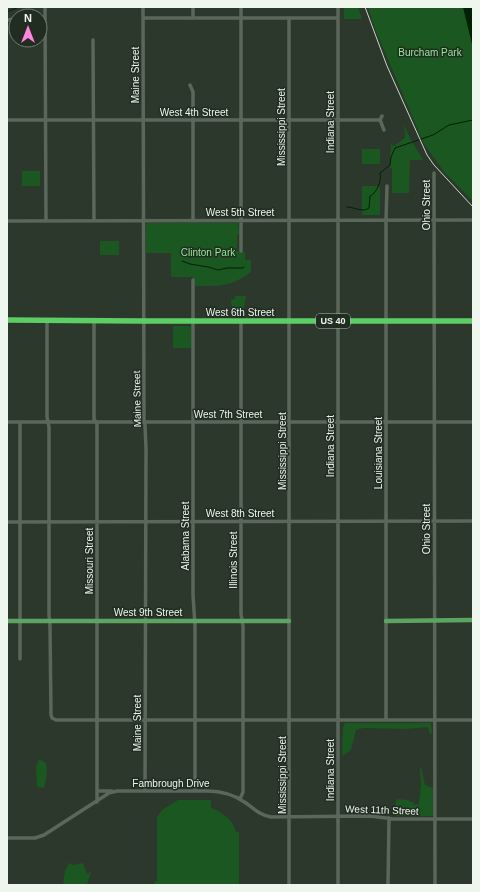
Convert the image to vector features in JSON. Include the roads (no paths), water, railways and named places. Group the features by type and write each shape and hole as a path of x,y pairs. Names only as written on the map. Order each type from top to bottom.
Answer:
{"highway":[{"name":"West 6th Street","path":"7,320 144,322 193,320 473,321"}],"main road":[{"name":"West 9th Street","path":"7,620 290,621"},
{"path":"386,621 473,620"}],"street":[{"name":"Maine Street","path":"143,7 144,422 146,449 145,791"},
{"path":"193,7 193,18"},
{"path":"241,7 241,251"},
{"name":"Indiana Street","path":"338,7 338,885"},
{"path":"143,18 338,18"},
{"name":"Mississippi Street","path":"289,885 290,18"},
{"path":"93,40 94,220"},
{"path":"45,48 46,221"},
{"path":"190,85 193,92 193,220"},
{"name":"West 4th Street","path":"7,120 338,120 381,118 384,130"},
{"name":"Ohio Street","path":"434,173 435,885"},
{"name":"Louisiana Street","path":"386,720 387,186"},
{"name":"West 5th Street","path":"7,221 473,220"},
{"name":"Alabama Street","path":"194,280 195,791"},
{"path":"47,320 47,417 49,427 49,620 52,718 97,720 473,720"},
{"name":"Missouri Street","path":"94,321 94,419 97,424 97,802"},
{"name":"Illinois Street","path":"240,799 243,792 241,321"},
{"name":"West 7th Street","path":"7,422 473,422"},
{"path":"20,422 20,659"},
{"name":"West 8th Street","path":"7,522 473,521"},
{"path":"97,791 117,791"},
{"name":"Fambrough Drive","path":"97,802 109,793 117,791 220,792 240,799 264,816 290,817"},
{"path":"7,838 35,838 44,835 97,802"},
{"name":"West 11th Street","path":"290,817 370,816 389,818 473,819"},
{"path":"388,885 389,818"}],"waterway":[{"path":"7,12 19,7"},
{"path":"347,207 361,210 369,208 370,196 375,192 378,186 380,173 390,165 391,157 395,148 433,135 449,125 473,120"},
{"path":"182,261 218,270 244,267"}],"railway":[{"path":"365,7 387,66 427,155 434,165 473,207"}],"park label":[{"name":"Burcham Park","path":"430,52"},
{"name":"Clinton Park","path":"208,252"}]}
